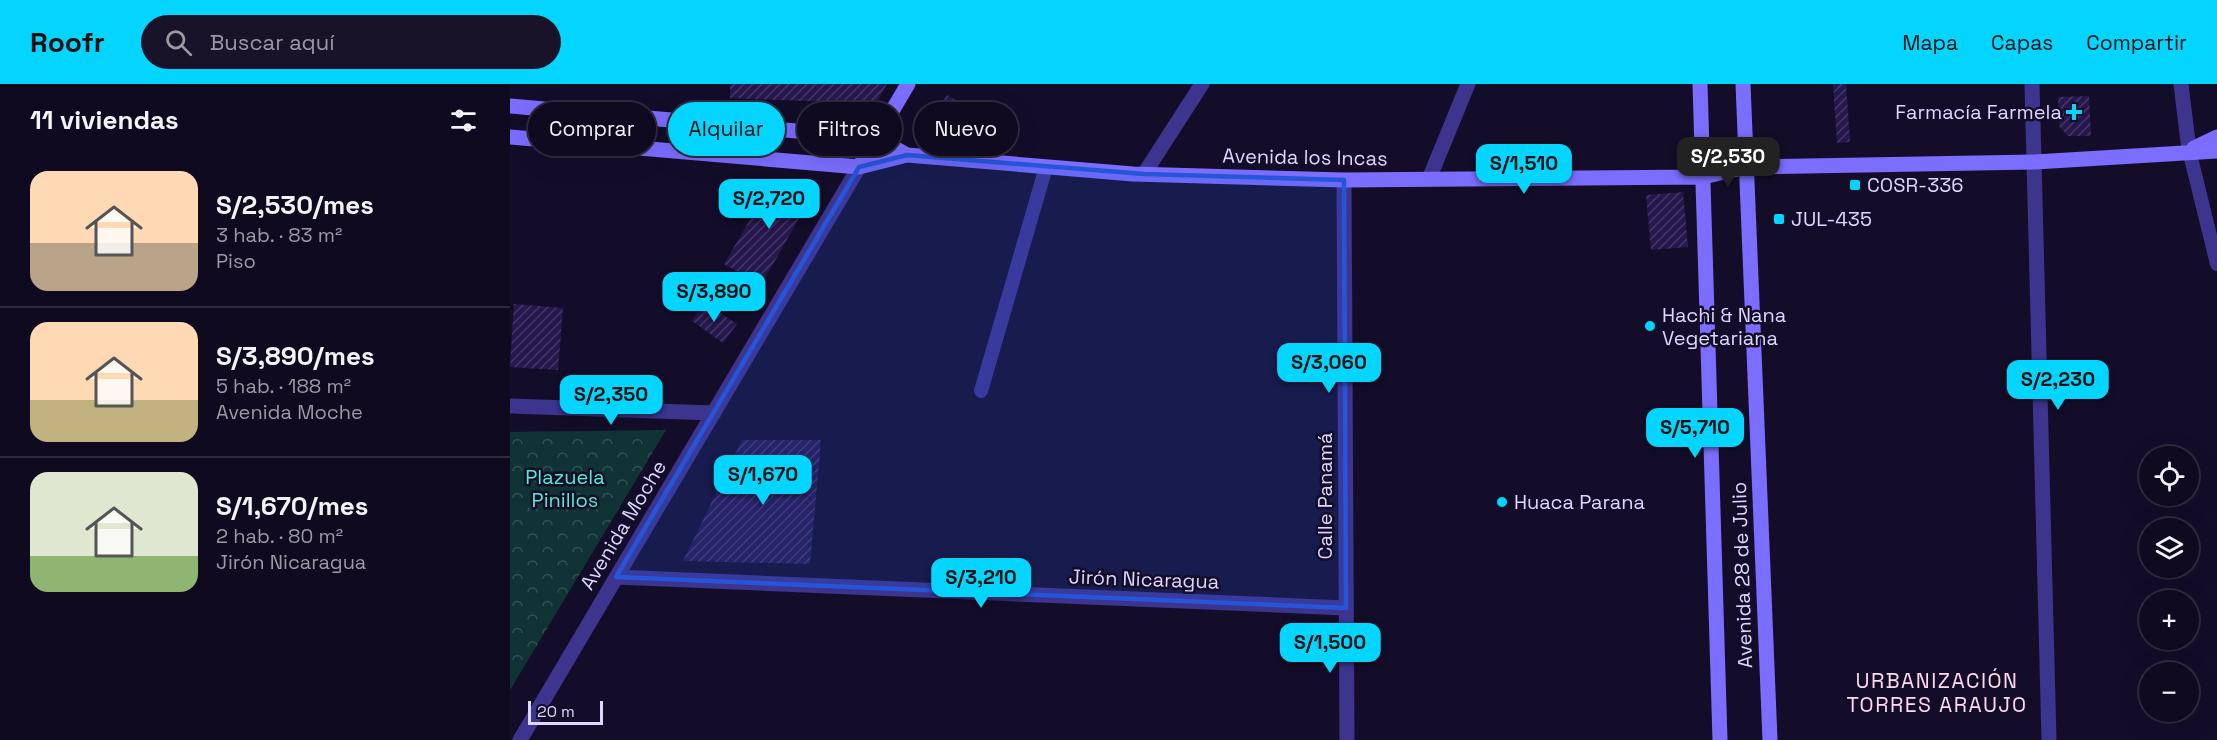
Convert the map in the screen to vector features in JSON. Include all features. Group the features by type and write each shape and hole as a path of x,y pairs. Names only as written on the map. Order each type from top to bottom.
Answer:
{"main road":[{"name":"Avenida Moche","path":"898,102 908,84"},
{"name":"Avenida 28 de Julio","path":"1700,84 1720,740"},
{"name":"Avenida 28 de Julio","path":"1743,84 1770,740"},
{"name":"Avenida los Incas","path":"510,106 797,131"},
{"name":"Avenida los Incas","path":"510,136 859,167 907,155 1144,174 1344,180 1703,177 1746,168 2036,162 2189,150"},
{"path":"2189,150 2217,137"},
{"path":"2189,150 2217,151"},
{"name":"Avenida los Incas","path":"902,152 907,155"},
{"name":"Avenida Moche","path":"859,167 866,156"}],"street":[{"path":"1144,174 1202,84"},
{"path":"1429,180 1468,84"},
{"path":"2032,84 2036,162 2049,740"},
{"path":"2181,84 2189,150"},
{"name":"Avenida Moche","path":"520,740 859,167"},
{"name":"Calle Panamá","path":"1344,180 1347,740"},
{"path":"510,406 714,413"},
{"name":"Jirón Nicaragua","path":"616,577 1346,608"}],"lane":[{"path":"2189,150 2217,264"},
{"path":"981,391 1046,166"}],"highlighted area":[{"path":"907,155 1144,174 1344,180 1346,608 616,577 859,167"}],"green space":[{"name":"Plazuela Pinillos","path":"666,430 510,690 510,432"}],"building":[{"path":"730,84 887,84 877,102 730,98"},
{"path":"1833,84 1846,84 1850,142 1837,143"},
{"path":"947,95 959,102 943,102"},
{"name":"Farmacía Farmela","path":"2089,96 2091,136 2068,136 2059,126 2058,97"},
{"path":"772,182 809,186 812,196 761,285 724,264"},
{"path":"1683,192 1688,247 1651,250 1646,195"},
{"path":"704,302 737,324 723,343 692,321"},
{"path":"514,304 563,308 558,370 510,367"},
{"path":"742,440 821,440 810,564 683,561"}],"place":[{"name":"Farmacía Farmela","path":"2074,112"},
{"name":"COSR-336","path":"1855,185"},
{"name":"JUL-435","path":"1779,219"},
{"name":"Hachi & Nana Vegetariana","path":"1650,326"},
{"name":"Huaca Parana","path":"1502,502"}],"district":[{"name":"URBANIZACIÓN TORRES ARAUJO","path":"1937,692"}]}
